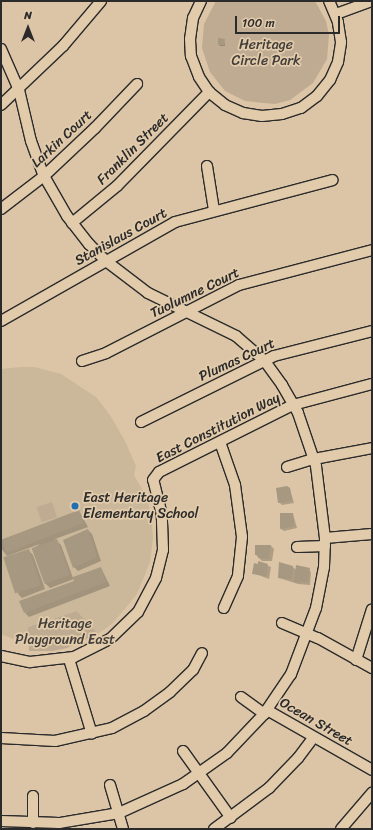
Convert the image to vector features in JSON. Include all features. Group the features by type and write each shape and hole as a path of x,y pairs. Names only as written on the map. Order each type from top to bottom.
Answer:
{"street":[{"path":"1,105 19,90 67,42 101,1"},
{"path":"201,1 192,23 190,45 196,72 209,92 229,107 252,115 277,115 301,108 324,88 336,66 341,42 336,14 329,1"},
{"path":"336,14 371,1"},
{"path":"1,49 19,90 31,141 44,176 72,223 106,261 148,293 228,331 264,360 293,405 314,459 322,494 325,542 321,585 308,633 291,674 266,712 235,745 200,774 161,796 118,813 86,820 36,825 1,821"},
{"name":"Larkin Court","path":"1,209 44,176 96,128 137,84"},
{"name":"Franklin Street","path":"72,223 117,186 209,92"},
{"path":"207,166 214,210"},
{"name":"Stanislaus Court","path":"1,322 166,226 214,210 333,180"},
{"name":"Tuolumne Court","path":"82,361 106,354 222,293 257,279 372,250"},
{"name":"Plumas Court","path":"141,422 264,360 372,330"},
{"name":"East Constitution Way","path":"1,656 30,662 69,659 100,646 116,634 138,612 153,586 162,560 164,537 162,515 153,483 154,476 293,405 372,384"},
{"path":"220,442 235,485 242,537 238,576 224,608"},
{"path":"287,467 314,459 372,448"},
{"path":"297,547 372,534"},
{"path":"356,660 372,609"},
{"path":"282,623 308,633 372,668"},
{"path":"1,738 42,742 92,734 129,720 155,704 188,676 202,653"},
{"path":"69,659 92,734"},
{"name":"Ocean Street","path":"241,697 372,770"},
{"path":"214,829 231,818 278,779 313,738"},
{"path":"183,751 231,818"},
{"path":"110,785 123,829"},
{"path":"341,829 372,793"},
{"path":"33,796 36,825"}],"shaded area":[{"name":"East Heritage Elementary School","path":"35,367 61,374 96,397 110,415 125,441 136,466 134,475 147,498 151,515 153,538 150,562 137,594 113,623 98,634 77,611 28,627 30,632 13,639 1,634 1,369"}],"green space":[{"name":"Heritage Circle Park","path":"216,1 315,1 326,21 329,35 327,59 313,83 290,100 275,104 245,101 225,91 210,72 202,48 204,24"},
{"path":"52,502 57,517 42,522 37,507"},
{"name":"Heritage Playground East","path":"77,611 98,634 67,648 53,651 29,651 28,627"}],"building":[{"path":"218,38 225,39 224,45 218,45"},
{"path":"287,486 290,488 292,501 278,503 276,488"},
{"path":"79,510 84,523 7,553 2,540"},
{"path":"280,513 293,513 294,526 280,529"},
{"path":"88,529 97,557 73,568 63,540"},
{"path":"57,539 70,575 45,584 32,548"},
{"path":"255,545 271,545 269,559 258,558 258,555 255,555"},
{"path":"29,549 41,585 15,593 3,557"},
{"path":"258,561 268,564 266,576 252,574 254,563 258,564"},
{"path":"279,562 293,566 292,579 278,578"},
{"path":"296,565 310,568 308,582 294,582"},
{"path":"101,567 106,582 24,613 19,601 74,581 73,577"}],"place":[{"name":"East Heritage Elementary School","path":"75,506"}]}
